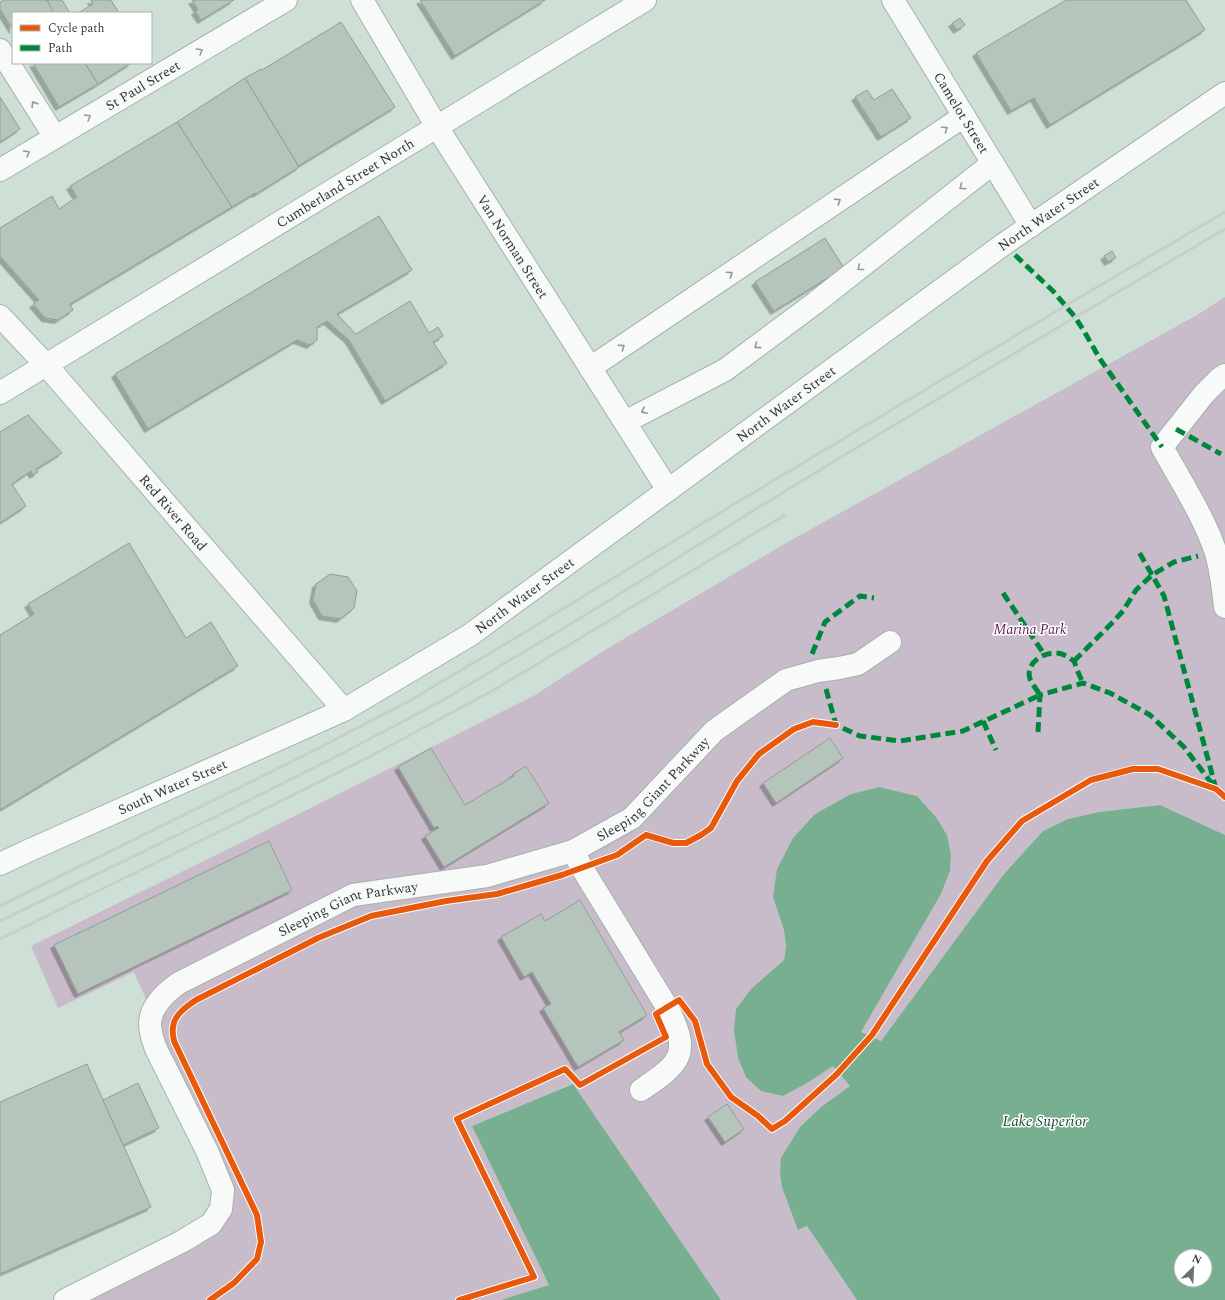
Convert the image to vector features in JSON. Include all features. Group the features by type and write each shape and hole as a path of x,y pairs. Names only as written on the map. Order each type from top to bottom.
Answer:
{"street":[{"name":"St Paul Street","path":"0,170 286,0"},
{"name":"Van Norman Street","path":"362,0 437,127 668,490"},
{"name":"Cumberland Street North","path":"0,393 47,366 645,0"},
{"name":"Camelot Street","path":"893,0 1031,226"},
{"path":"0,50 54,137"},
{"name":"North Water Street","path":"344,710 470,635 1004,244 1225,93"},
{"path":"590,368 964,116"},
{"path":"625,422 725,370 815,303 993,163"},
{"name":"Red River Road","path":"0,316 47,366 344,710"},
{"path":"1225,375 1204,394 1162,447 1200,518 1215,551 1223,588 1225,608"},
{"name":"Sleeping Giant Parkway","path":"65,1300 205,1228 211,1224 221,1209 223,1190 207,1151 156,1049 152,1037 150,1023 152,1014 156,1005 169,989 353,895 487,876 573,851 632,818 714,731 786,680 818,671 858,664 890,642"},
{"name":"South Water Street","path":"0,864 344,710"},
{"path":"573,851 676,1023 681,1043 680,1052 676,1060 666,1074 641,1090"}],"green space":[{"name":"Marina Park","path":"1225,297 1225,835 1160,805 1099,812 1068,819 1043,831 1004,874 881,1041 861,1032 941,894 950,871 951,855 947,835 936,817 917,796 879,787 851,794 815,814 793,838 773,897 784,930 786,946 784,960 752,988 734,1031 738,1058 746,1077 783,1096 809,1082 833,1066 850,1086 821,1107 800,1127 798,1230 807,1226 857,1300 721,1300 572,1084 472,1126 549,1285 501,1300 74,1300 225,1215 204,1130 134,972 58,1008 31,946 303,812 535,695 605,650 786,543 1197,315"}],"water":[{"name":"Lake Superior","path":"879,787 917,796 936,817 947,835 951,855 950,871 941,894 861,1032 881,1041 1004,874 1043,831 1068,819 1099,812 1160,805 1225,835 1225,1300 857,1300 807,1226 798,1230 782,1187 780,1172 781,1158 800,1127 821,1107 850,1086 833,1066 809,1082 783,1096 761,1091 746,1077 738,1058 734,1031 736,1009 752,988 784,960 786,946 784,930 773,897 777,869 793,838 815,814 851,794"},
{"path":"573,1084 721,1300 501,1300 549,1285 472,1126"}],"building":[{"path":"4,0 47,0 54,12 12,12 12,28 0,9 0,2"},
{"path":"47,0 62,0 69,12 53,12"},
{"path":"91,0 111,0 118,12 80,12 93,4"},
{"path":"192,0 234,0 201,20 195,11 198,10"},
{"path":"420,0 545,0 455,56"},
{"path":"1066,0 1186,0 1205,30 1050,125 1034,98 1011,111 976,53"},
{"path":"960,18 965,25 957,30 952,23"},
{"path":"341,22 395,107 299,167 245,78 261,69 262,70"},
{"path":"34,64 86,64 98,84 59,107"},
{"path":"86,64 129,64 98,84"},
{"path":"245,78 299,167 232,207 177,122"},
{"path":"892,89 911,118 881,137 855,97 867,90 874,100"},
{"path":"0,97 20,129 0,142"},
{"path":"177,122 232,207 70,304 73,310 58,320 45,318 33,304 39,300 0,256 0,228 52,196 59,209 77,197 70,186"},
{"path":"379,216 412,270 337,314 356,334 410,301 429,333 438,327 443,336 433,342 447,363 385,401 349,340 327,321 317,327 317,340 310,345 297,340 148,429 115,374"},
{"path":"825,238 844,268 774,311 755,282"},
{"path":"1112,251 1116,258 1108,262 1104,256"},
{"path":"28,415 62,453 36,469 38,472 33,475 31,471 12,484 26,506 0,523 0,432"},
{"path":"129,543 186,638 211,622 238,666 0,810 0,635 34,614 28,604"},
{"path":"330,574 348,577 357,591 354,608 340,619 322,616 313,600 316,584"},
{"path":"830,738 843,758 776,803 763,783"},
{"path":"431,748 465,805 514,776 513,774 526,766 549,803 444,867 425,836 439,828 437,826 434,828 398,767"},
{"path":"269,841 292,890 78,994 54,945"},
{"path":"580,900 647,1015 619,1032 624,1040 578,1067 543,1008 551,1004 532,972 524,977 501,937 541,914 545,921"},
{"path":"87,1064 151,1207 0,1274 0,1102"},
{"path":"138,1083 159,1128 123,1145 103,1100"},
{"path":"727,1104 744,1129 725,1142 708,1117"}],"railway":[{"path":"0,906 317,749 409,701 731,506 1225,212"},
{"path":"0,921 278,786 443,700 576,621 882,432 1225,229"},
{"path":"0,939 369,757 492,691 785,515"}],"marked path":[{"path":"1015,255 1053,291 1075,317 1100,359 1162,447"},
{"path":"1176,429 1221,454"},
{"path":"1038,732 1040,695 1083,683 1110,693 1150,715 1184,747 1216,789 1164,596 1139,552"},
{"path":"1074,661 1123,611 1136,590 1152,575 1174,562 1198,556"},
{"path":"1003,593 1044,654"},
{"path":"812,654 825,622 860,596 874,598"},
{"path":"826,689 836,725 860,736 900,741 963,731 1040,695 1031,681 1029,673 1033,663 1046,654 1059,653 1074,661 1083,683"},
{"path":"983,721 996,750"}],"cycle path":[{"path":"210,1300 234,1283 257,1259 261,1242 257,1215 174,1041 174,1023 182,1011 196,1000 318,938 371,916 446,901 497,894 562,875 617,855 646,835 673,843 686,843 711,828 737,781 759,754 794,729 813,722 836,725"},
{"path":"459,1300 534,1277 457,1119 565,1069 580,1085 666,1037 656,1014 679,1000 695,1021 707,1064 731,1097 758,1116 772,1129 785,1121 836,1075 872,1035 987,861 1022,821 1091,780 1133,769 1158,769 1216,789 1225,797"}]}
